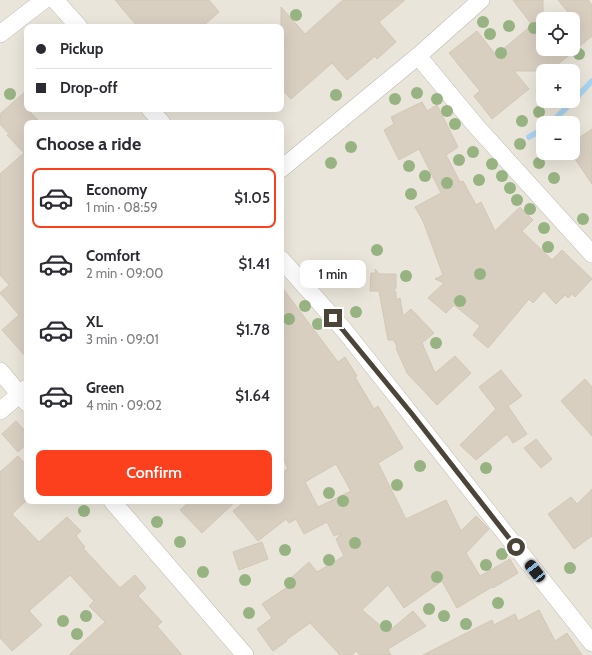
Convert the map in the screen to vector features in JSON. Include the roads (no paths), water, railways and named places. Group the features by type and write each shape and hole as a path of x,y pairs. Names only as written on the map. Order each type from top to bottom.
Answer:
{"street":[{"path":"0,34 44,0"},
{"path":"55,0 76,24"},
{"path":"284,167 418,56 481,0"},
{"path":"418,56 476,126 592,254"},
{"path":"153,112 159,120"},
{"path":"284,262 344,330 592,643"},
{"path":"0,371 24,394"},
{"path":"0,411 24,396"},
{"path":"115,504 245,655"}],"waterway":[{"path":"580,94 592,81"},
{"path":"558,116 566,108"},
{"path":"529,137 536,133"}]}
